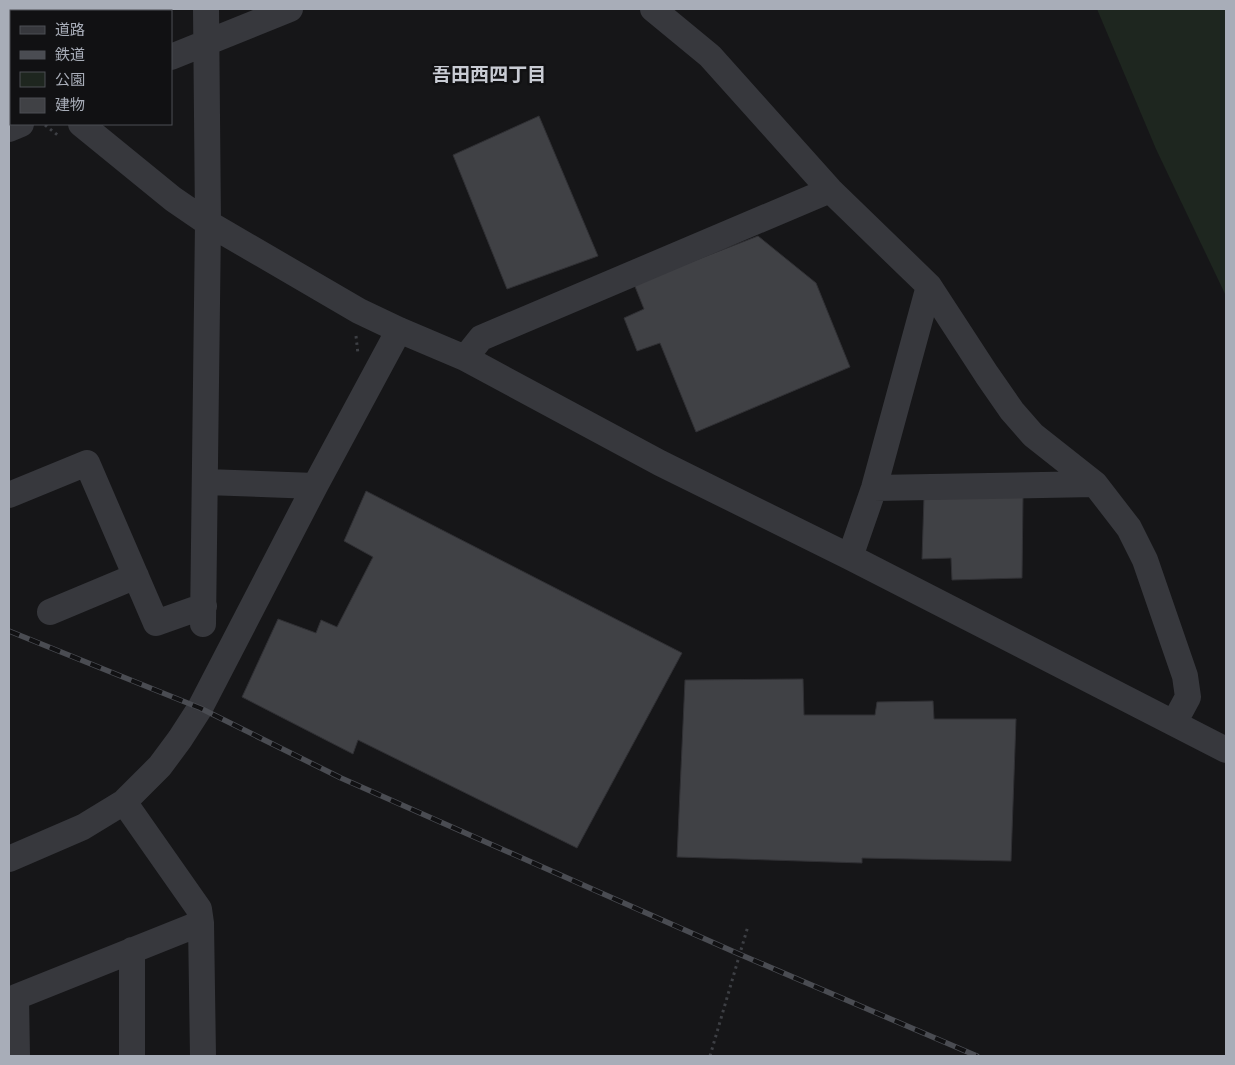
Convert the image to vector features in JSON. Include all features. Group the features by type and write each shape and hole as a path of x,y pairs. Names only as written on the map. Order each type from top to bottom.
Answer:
{"street":[{"path":"9,495 87,463 156,623 203,615 208,223 206,9"},
{"path":"172,57 290,9"},
{"path":"653,9 710,56 830,190 929,286 1012,411 1033,434 1096,484 1129,528 1145,560 1185,676 1188,697 1174,723"},
{"path":"82,125 173,199 208,223 359,311 465,358 660,463 850,557 1226,750"},
{"path":"465,358 480,338 830,190"},
{"path":"850,557 874,488 929,286"},
{"path":"9,859 83,827 124,802 160,766 180,739 200,708 315,486 399,330"},
{"path":"206,482 315,486"},
{"path":"874,488 1096,484"},
{"path":"50,612 136,576"},
{"path":"124,802 199,909 201,922 203,1056"},
{"path":"16,1056 16,997 201,922"},
{"path":"132,950 132,1056"}],"path":[{"path":"710,1056 748,926"}],"green space":[{"path":"1097,9 1226,9 1226,296 1156,149"}],"building":[{"path":"539,116 598,256 507,289 453,155"},
{"path":"758,236 816,283 850,367 696,432 660,343 637,351 624,318 644,309 634,284"},
{"path":"366,491 682,653 577,848 358,740 353,754 242,697 278,619 316,633 321,620 337,627 373,557 344,541"},
{"path":"924,497 1023,497 1022,578 952,580 951,558 922,559"},
{"path":"803,679 804,715 875,715 877,702 933,701 934,719 1016,719 1011,861 862,858 862,863 677,857 685,680"}],"railway":[{"path":"9,631 200,708 341,778 739,954 977,1056"}],"district":[{"name":"吾田西四丁目","path":"489,74"}]}
